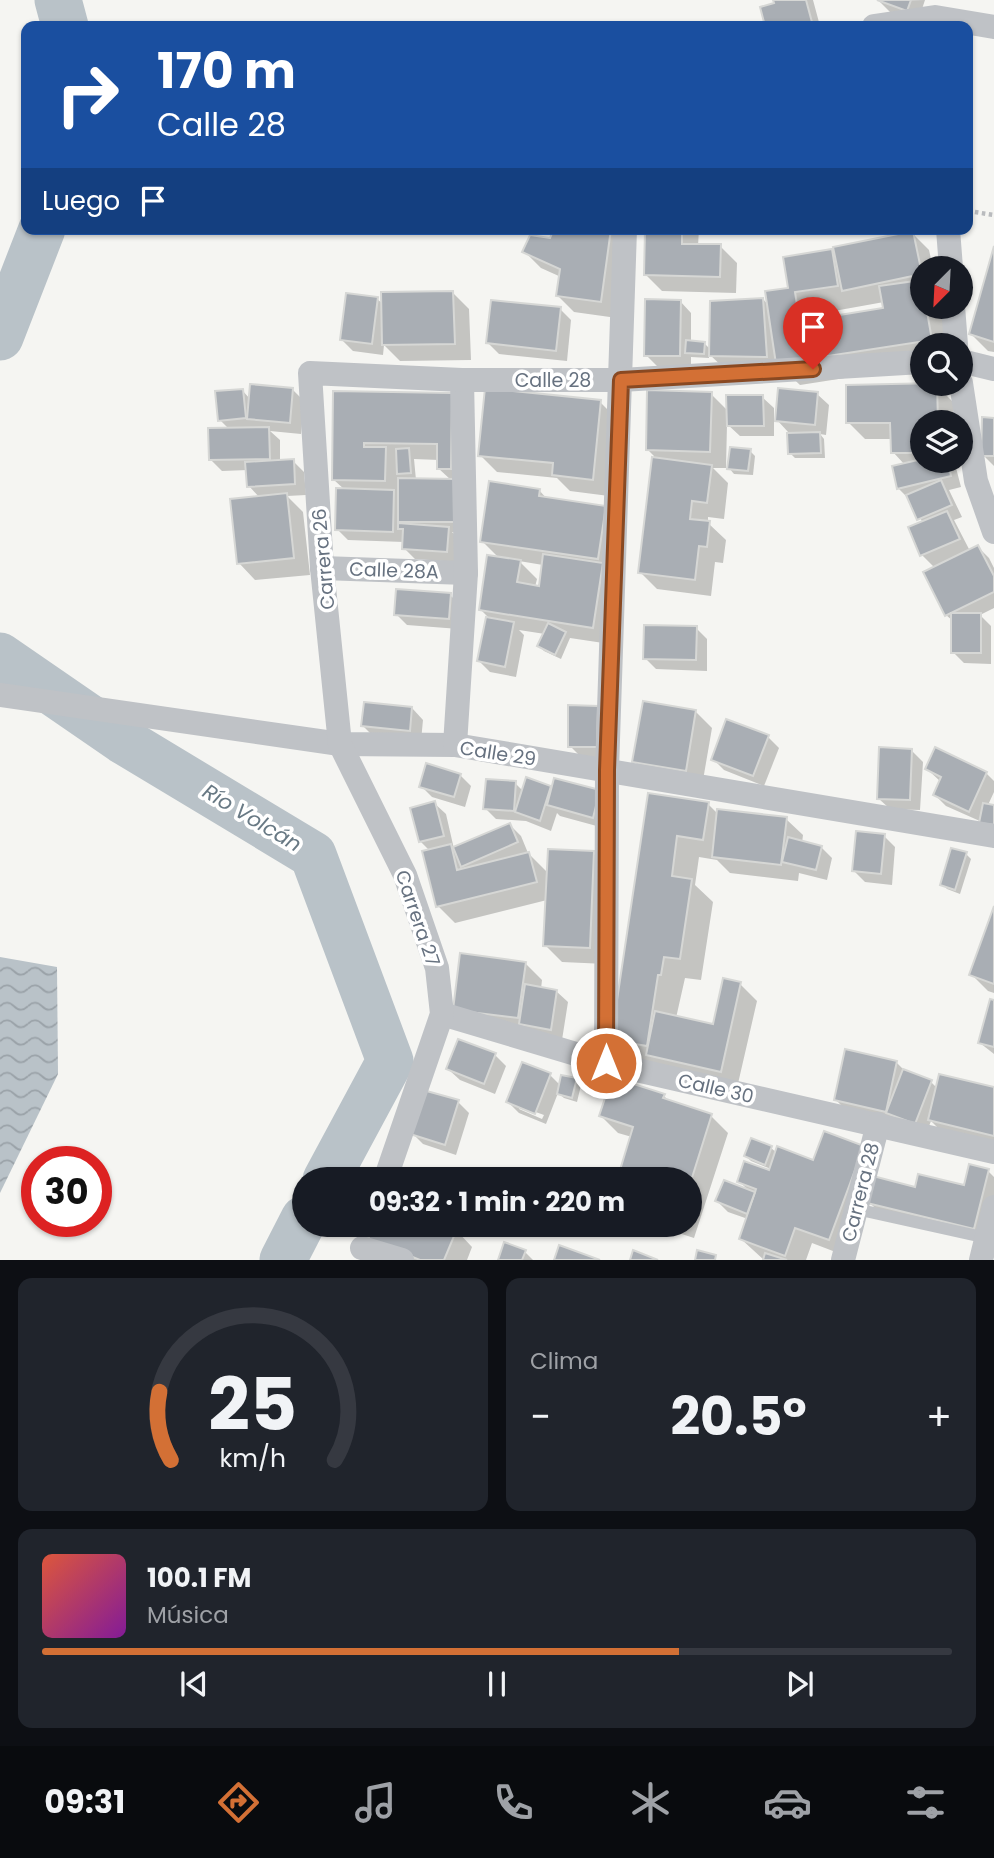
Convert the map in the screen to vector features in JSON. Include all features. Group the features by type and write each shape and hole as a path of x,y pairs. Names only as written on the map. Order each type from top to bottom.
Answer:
{"street":[{"path":"899,21 935,14 967,21"},
{"path":"973,22 994,27"},
{"path":"606,1063 607,770 625,235"},
{"path":"948,235 950,256"},
{"name":"Calle 28","path":"310,373 462,380 621,380 910,363"},
{"path":"973,364 994,369"},
{"name":"Carrera 26","path":"310,373 322,568 340,744"},
{"path":"455,745 466,573 462,380"},
{"path":"963,396 976,481 994,532"},
{"name":"Calle 28A","path":"322,568 466,573"},
{"name":"Calle 29","path":"4,695 340,744 455,745 994,836"},
{"name":"Carrera 27","path":"340,744 405,875 437,968 442,1014 389,1167"},
{"name":"Calle 30","path":"442,1014 606,1063 994,1152"},
{"name":"Carrera 28","path":"843,1259 878,1124"},
{"path":"984,1249 994,1208"},
{"path":"363,1244 402,1259"}],"lane":[{"path":"856,1209 984,1249"}],"path":[{"path":"973,212 994,215"}],"water":[{"path":"0,957 57,967 58,1074 0,1193"}],"building":[{"path":"773,0 806,0 812,21 764,21 760,7 774,3"},
{"path":"877,0 911,0 907,11"},
{"path":"530,235 550,238 551,235 610,235 601,302 556,296 560,269 522,252"},
{"path":"645,235 682,235 682,244 721,244 720,277 644,275"},
{"path":"893,235 914,235 918,256 910,256 910,277 842,291 833,247"},
{"path":"994,246 994,342 969,333"},
{"path":"832,249 838,286 795,292 798,311 832,306 833,316 883,308 879,286 910,282 910,319 928,319 931,333 910,333 910,343 776,364 765,291 788,288 783,257"},
{"path":"453,291 455,344 382,345 381,292"},
{"path":"346,293 378,297 372,344 340,340"},
{"path":"763,298 767,357 709,356 710,301"},
{"path":"645,299 681,300 680,356 644,356"},
{"path":"491,300 561,307 556,351 486,343"},
{"path":"686,340 705,342 704,354 685,353"},
{"path":"250,384 293,388 290,423 247,419"},
{"path":"910,384 910,396 937,396 938,410 910,410 910,453 891,453 890,423 846,423 846,385"},
{"path":"485,388 601,400 593,480 552,475 553,463 478,456"},
{"path":"778,388 818,392 815,425 775,421"},
{"path":"243,389 246,418 218,421 215,391"},
{"path":"647,390 712,392 710,452 646,450"},
{"path":"333,391 452,393 451,469 437,469 437,444 364,443 364,447 386,447 385,481 332,480"},
{"path":"726,395 763,395 764,426 727,426"},
{"path":"982,417 994,418 994,456 981,456"},
{"path":"269,427 270,459 209,460 208,428"},
{"path":"820,432 821,453 788,454 787,433"},
{"path":"730,447 751,449 748,471 727,469"},
{"path":"409,448 411,473 397,474 396,449"},
{"path":"652,457 712,465 707,503 692,501 690,519 710,521 707,547 699,546 695,580 638,573"},
{"path":"294,459 295,484 247,487 245,462"},
{"path":"910,462 910,473 950,473 951,476 897,489 892,466"},
{"path":"398,478 455,479 455,522 398,522"},
{"path":"941,480 952,505 917,520 906,495"},
{"path":"489,481 540,489 539,496 606,506 598,559 480,542"},
{"path":"336,488 394,490 393,532 335,530"},
{"path":"287,493 294,558 237,564 230,499"},
{"path":"947,511 960,539 920,556 908,527"},
{"path":"398,523 449,527 447,552 402,549 403,529 398,529"},
{"path":"978,545 994,576 994,592 945,616 923,572"},
{"path":"543,554 603,563 593,628 479,610 487,555 521,560 517,582 539,586"},
{"path":"396,589 451,593 449,619 394,615"},
{"path":"951,613 981,613 981,653 951,653"},
{"path":"486,617 514,622 505,667 477,661"},
{"path":"548,623 566,632 555,655 537,646"},
{"path":"644,625 697,626 696,660 643,659"},
{"path":"643,701 696,710 686,771 632,762"},
{"path":"364,702 412,707 410,731 361,726"},
{"path":"568,705 598,706 597,747 568,747"},
{"path":"726,719 769,735 753,776 711,760"},
{"path":"879,747 912,749 910,800 877,799"},
{"path":"935,747 987,772 969,812 933,795 941,777 925,769"},
{"path":"426,763 461,774 454,797 419,787"},
{"path":"526,777 551,786 540,821 515,812"},
{"path":"554,778 600,790 593,818 547,805"},
{"path":"486,779 516,781 514,811 483,809"},
{"path":"648,793 709,802 703,840 677,836 672,876 692,879 680,959 664,957 661,975 658,975 647,1046 611,1040"},
{"path":"435,801 444,836 419,842 410,808"},
{"path":"983,803 994,805 994,825 979,823"},
{"path":"717,809 787,817 781,865 712,857"},
{"path":"510,823 518,842 461,867 453,847"},
{"path":"856,831 885,834 881,874 852,871"},
{"path":"788,837 822,846 816,870 782,862"},
{"path":"451,844 457,870 529,852 537,882 436,907 422,851"},
{"path":"951,848 967,852 955,890 940,885"},
{"path":"548,849 594,851 590,948 543,946"},
{"path":"994,906 994,984 969,975"},
{"path":"460,953 526,962 518,1018 453,1010"},
{"path":"723,978 741,982 721,1072 646,1055 655,1011 713,1024"},
{"path":"525,984 557,990 551,1030 519,1024"},
{"path":"990,999 994,1000 994,1047 978,1043"},
{"path":"458,1039 496,1053 484,1084 446,1069"},
{"path":"845,1049 897,1061 886,1112 834,1100"},
{"path":"522,1062 551,1073 535,1114 506,1102"},
{"path":"903,1069 932,1080 915,1124 886,1113"},
{"path":"939,1074 994,1087 994,1136 928,1120"},
{"path":"561,1075 577,1078 572,1098 557,1094"},
{"path":"612,1077 665,1094 663,1098 712,1114 695,1167 621,1167 633,1127 599,1116"},
{"path":"423,1090 459,1100 445,1145 410,1134"},
{"path":"824,1131 864,1146 829,1240 795,1228 785,1256 739,1239 756,1189 737,1182 744,1161 769,1170 777,1146 813,1160"},
{"path":"751,1138 772,1146 765,1165 744,1156"},
{"path":"969,1164 989,1169 974,1229 867,1203 873,1176 915,1187 918,1174 964,1185"},
{"path":"724,1180 755,1192 747,1214 715,1201"},
{"path":"454,1237 444,1260 420,1260 368,1239"},
{"path":"504,1242 526,1250 522,1260 498,1260"},
{"path":"559,1245 600,1260 554,1260"},
{"path":"633,1250 658,1260 630,1260"},
{"path":"697,1250 716,1255 715,1260 695,1260"},
{"path":"765,1253 787,1260 763,1260"}],"waterway":[{"name":"Río Volcán","path":"58,0 64,21"},
{"name":"Río Volcán","path":"0,337 40,235"},
{"name":"Río Volcán","path":"0,656 122,740 313,855 390,1061 333,1167"},
{"name":"Río Volcán","path":"283,1260 295,1237"}],"route":[{"path":"606,1063 607,770 621,380 813,369"}]}
